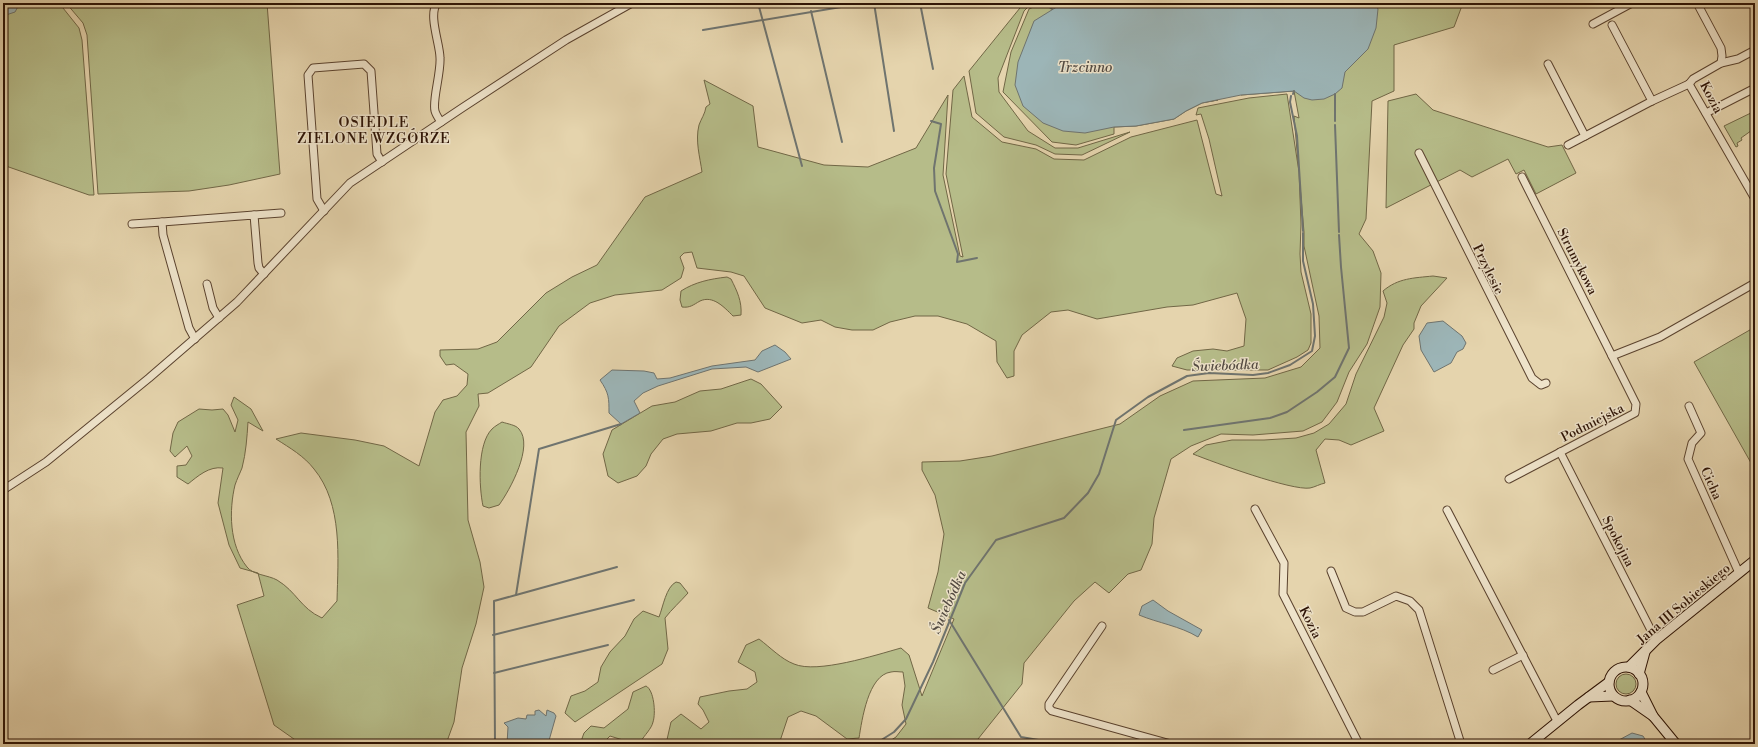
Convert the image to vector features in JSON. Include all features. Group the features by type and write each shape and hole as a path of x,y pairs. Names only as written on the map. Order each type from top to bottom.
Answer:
{"street":[{"path":"437,3 434,8 434,19 439,46 440,69 434,110 441,122"},
{"path":"3,490 46,462 149,378 219,318 237,302 350,183 566,40 631,3"},
{"path":"1614,3 1618,11"},
{"path":"1593,24 1632,3"},
{"name":"Kozia","path":"1698,3 1721,48 1722,56 1720,63"},
{"path":"1612,25 1652,101"},
{"name":"Kozia","path":"1755,50 1738,59 1720,63 1693,79 1689,84 1755,199"},
{"path":"324,211 317,199 308,75 314,68 364,64 371,72 377,154 382,162"},
{"path":"1548,64 1585,136"},
{"path":"1568,145 1652,101 1689,84"},
{"path":"1706,113 1755,88"},
{"name":"Przylesie","path":"1419,153 1532,378 1541,385 1546,383"},
{"name":"Strumykowa","path":"1522,177 1612,356"},
{"path":"132,224 281,213"},
{"path":"254,215 258,263 259,268 264,274"},
{"path":"162,222 163,235 189,328 195,339"},
{"path":"1612,356 1660,337 1755,283"},
{"path":"206,284 213,308 219,318"},
{"name":"Podmiejska","path":"1509,479 1635,413 1636,404 1612,356"},
{"name":"Cicha","path":"1689,406 1701,433 1692,443 1688,459 1739,573"},
{"name":"Spokojna","path":"1560,452 1656,640"},
{"name":"Kozia","path":"1255,509 1284,563 1283,594 1359,744"},
{"path":"1447,510 1558,721"},
{"name":"Jana III Sobieskiego","path":"1628,667 1656,640 1755,560"},
{"path":"1331,571 1346,608 1355,612 1363,612 1396,596 1410,601 1419,610 1461,744"},
{"path":"1102,626 1049,704 1048,708 1052,711 1171,744"},
{"path":"1639,674 1645,652"},
{"path":"1493,670 1523,655"},
{"path":"1589,697 1613,696 1622,700 1630,700 1641,692 1643,683 1639,674 1628,667 1617,670 1611,676 1609,682 1610,690 1613,696"},
{"path":"1530,744 1609,682"},
{"path":"1641,692 1653,716 1676,744"},
{"path":"1630,700 1653,716"}],"green space":[{"path":"3,3 59,3 79,28 82,40 94,195 89,195 3,165"},
{"path":"66,3 267,3 280,174 229,185 189,191 98,194 87,35 83,23"},
{"path":"1024,3 1032,3 1024,11 998,78 999,92 1028,131 1055,148 1078,148 1130,132 1082,155 1055,154 1036,145 1004,137 976,113 969,71"},
{"path":"1042,3 1073,3 1157,109 1218,100 1202,103 1174,119 1136,126 1114,127 1114,134 1076,145 1052,142 1003,92 1011,52 1029,9"},
{"path":"1364,3 1463,3 1454,27 1394,45 1394,91 1372,101 1366,219 1359,234 1373,251 1381,273 1380,307 1367,344 1349,372 1337,402 1322,422 1303,431 1253,435 1221,434 1191,446 1171,459 1154,518 1152,544 1141,570 1128,574 1109,593 1095,582 1074,601 1024,663 1022,684 974,744 885,744 896,737 906,724 902,705 905,686 903,672 891,672 883,675 872,689 864,710 859,738 847,739 816,716 801,711 788,717 780,741 769,744 666,744 671,722 681,714 701,729 709,722 698,704 700,697 747,689 757,682 755,672 738,662 746,645 759,639 776,653 794,664 817,667 862,659 901,648 909,655 922,696 954,619 928,608 938,572 944,534 935,495 922,470 922,462 960,461 992,456 1120,424 1160,396 1193,381 1265,378 1301,367 1320,348 1319,316 1304,246 1294,116 1299,118 1294,91 1241,95"},
{"path":"964,76 972,117 1002,142 1036,149 1054,159 1084,160 1131,137 1197,120 1216,194 1222,196 1209,139 1201,114 1196,115 1198,108 1249,98 1287,94 1299,172 1301,272 1311,314 1311,343 1308,350 1297,357 1268,370 1187,370 1172,366 1177,358 1193,351 1213,349 1227,351 1244,346 1246,319 1237,293 1193,305 1167,307 1097,319 1068,310 1051,312 1022,335 1014,351 1014,376 1007,378 997,362 996,341 967,324 938,316 915,316 890,322 873,330 852,330 835,327 821,320 802,323 765,308 744,276 731,272 697,268 692,252 684,253 680,257 684,268 681,278 662,290 615,295 590,303 559,326 531,367 488,393 478,394 479,406 466,432 468,520 480,562 484,587 476,624 462,668 454,722 446,744 301,744 274,725 237,605 264,596 258,574 277,580 284,585 308,610 322,618 337,601 337,532 330,498 323,483 310,464 296,452 276,439 301,433 355,440 384,446 419,466 435,412 443,400 457,396 467,385 468,374 454,364 446,365 440,356 440,350 478,349 497,342 546,293 572,277 597,265 645,197 702,172 698,149 698,131 706,107 710,104 704,80 753,106 758,147 824,165 868,167 916,148 948,95 943,175 960,256 963,257 946,174 953,90"},
{"path":"1416,94 1433,110 1548,147 1562,145 1576,173 1536,194 1524,170 1516,174 1508,159 1472,177 1460,170 1386,208 1388,101"},
{"path":"1755,111 1755,128 1741,138 1742,140 1737,143 1738,146 1736,147 1724,126"},
{"path":"1433,276 1447,278 1421,306 1414,323 1414,329 1403,345 1374,408 1384,431 1351,445 1339,440 1325,439 1316,450 1325,483 1310,488 1287,485 1270,481 1193,454 1206,445 1232,440 1296,438 1314,433 1329,424 1346,404 1356,374 1384,317 1387,303 1383,291 1394,283 1400,281"},
{"path":"727,277 731,279 737,292 741,305 741,315 733,316 718,303 709,300 700,301 689,307 682,307 680,300 681,291 703,281"},
{"path":"1755,327 1755,470 1694,362"},
{"path":"751,379 761,384 782,407 770,419 751,423 737,423 711,431 677,434 663,439 651,454 646,466 637,476 618,483 608,476 603,454 612,430 652,406 675,402 700,391 721,389"},
{"path":"234,397 251,409 263,431 248,422 244,457 242,468 235,485 231,516 237,548 247,567 253,572 240,568 229,545 218,503 223,468 208,470 188,484 177,477 177,466 186,465 192,456 187,446 175,457 170,451 173,433 178,422 199,409 223,409 228,415 235,432 238,420 231,405"},
{"path":"502,422 519,429 523,437 524,446 519,468 504,498 499,505 489,508 483,506 480,466 487,436 492,429"},
{"path":"676,582 680,583 688,593 665,618 668,649 662,664 575,722 565,713 571,696 585,691 598,682 601,667 610,652 625,636 634,619 643,611 659,617 667,593"},
{"path":"1622,674 1630,674 1636,680 1636,688 1630,694 1622,694 1616,688 1616,680"},
{"path":"646,686 649,688 653,697 654,718 651,727 641,741 641,744 626,744 626,741 610,736 602,744 580,744 584,733 591,726 604,728 628,709 633,692"}],"water":[{"path":"3,3 20,3 15,12 3,16"},
{"name":"Trzcinno","path":"1063,3 1375,3 1378,9 1376,28 1368,49 1345,72 1342,88 1335,94 1324,99 1312,100 1304,98 1294,91 1241,95 1202,103 1174,119 1136,126 1114,127 1085,133 1063,131 1043,123 1023,106 1015,85 1018,62 1034,21"},
{"path":"1443,321 1462,336 1466,343 1463,349 1457,352 1451,363 1434,372 1421,350 1419,336 1427,323"},
{"path":"775,345 785,352 791,359 758,372 746,367 712,369 658,386 643,393 634,401 640,413 621,424 609,413 608,396 600,380 612,370 644,371 654,373 657,379 670,378 712,366 755,360 762,351"},
{"path":"1153,600 1168,611 1202,630 1198,637 1184,630 1139,615 1142,606"},
{"path":"539,710 546,716 547,710 554,713 556,716 548,744 507,744 508,727 504,723 518,718 526,719 527,715 535,715 535,711"},
{"path":"1632,733 1643,736 1648,744 1621,744 1619,740"}],"waterway":[{"path":"758,3 802,166"},
{"path":"703,30 865,3"},
{"path":"874,3 894,131"},
{"path":"920,3 933,69"},
{"path":"1044,3 1052,9"},
{"path":"811,11 842,142"},
{"path":"1335,94 1335,121"},
{"name":"Świebódka","path":"1291,96 1290,102 1297,136 1303,231"},
{"path":"931,121 941,124 934,168 935,191 958,254 957,262 977,258"},
{"path":"1335,125 1339,232"},
{"name":"Świebódka","path":"875,744 894,732 906,719 933,662 965,583 996,540 1064,518 1088,493 1099,474 1116,420 1148,397 1187,376 1209,373 1253,375 1268,373 1290,365 1312,351 1315,336 1313,304 1303,261 1303,233"},
{"path":"1184,430 1270,418 1287,412 1317,392 1335,377 1349,348 1339,235"},
{"path":"495,744 494,601 516,595 539,449 621,424"},
{"path":"516,595 617,567"},
{"path":"493,635 634,600"},
{"path":"949,620 1021,737 1062,744"},
{"path":"494,673 608,645"}],"district":[{"name":"OSIEDLE ZIELONE WZGÓRZE","path":"374,130"}]}
